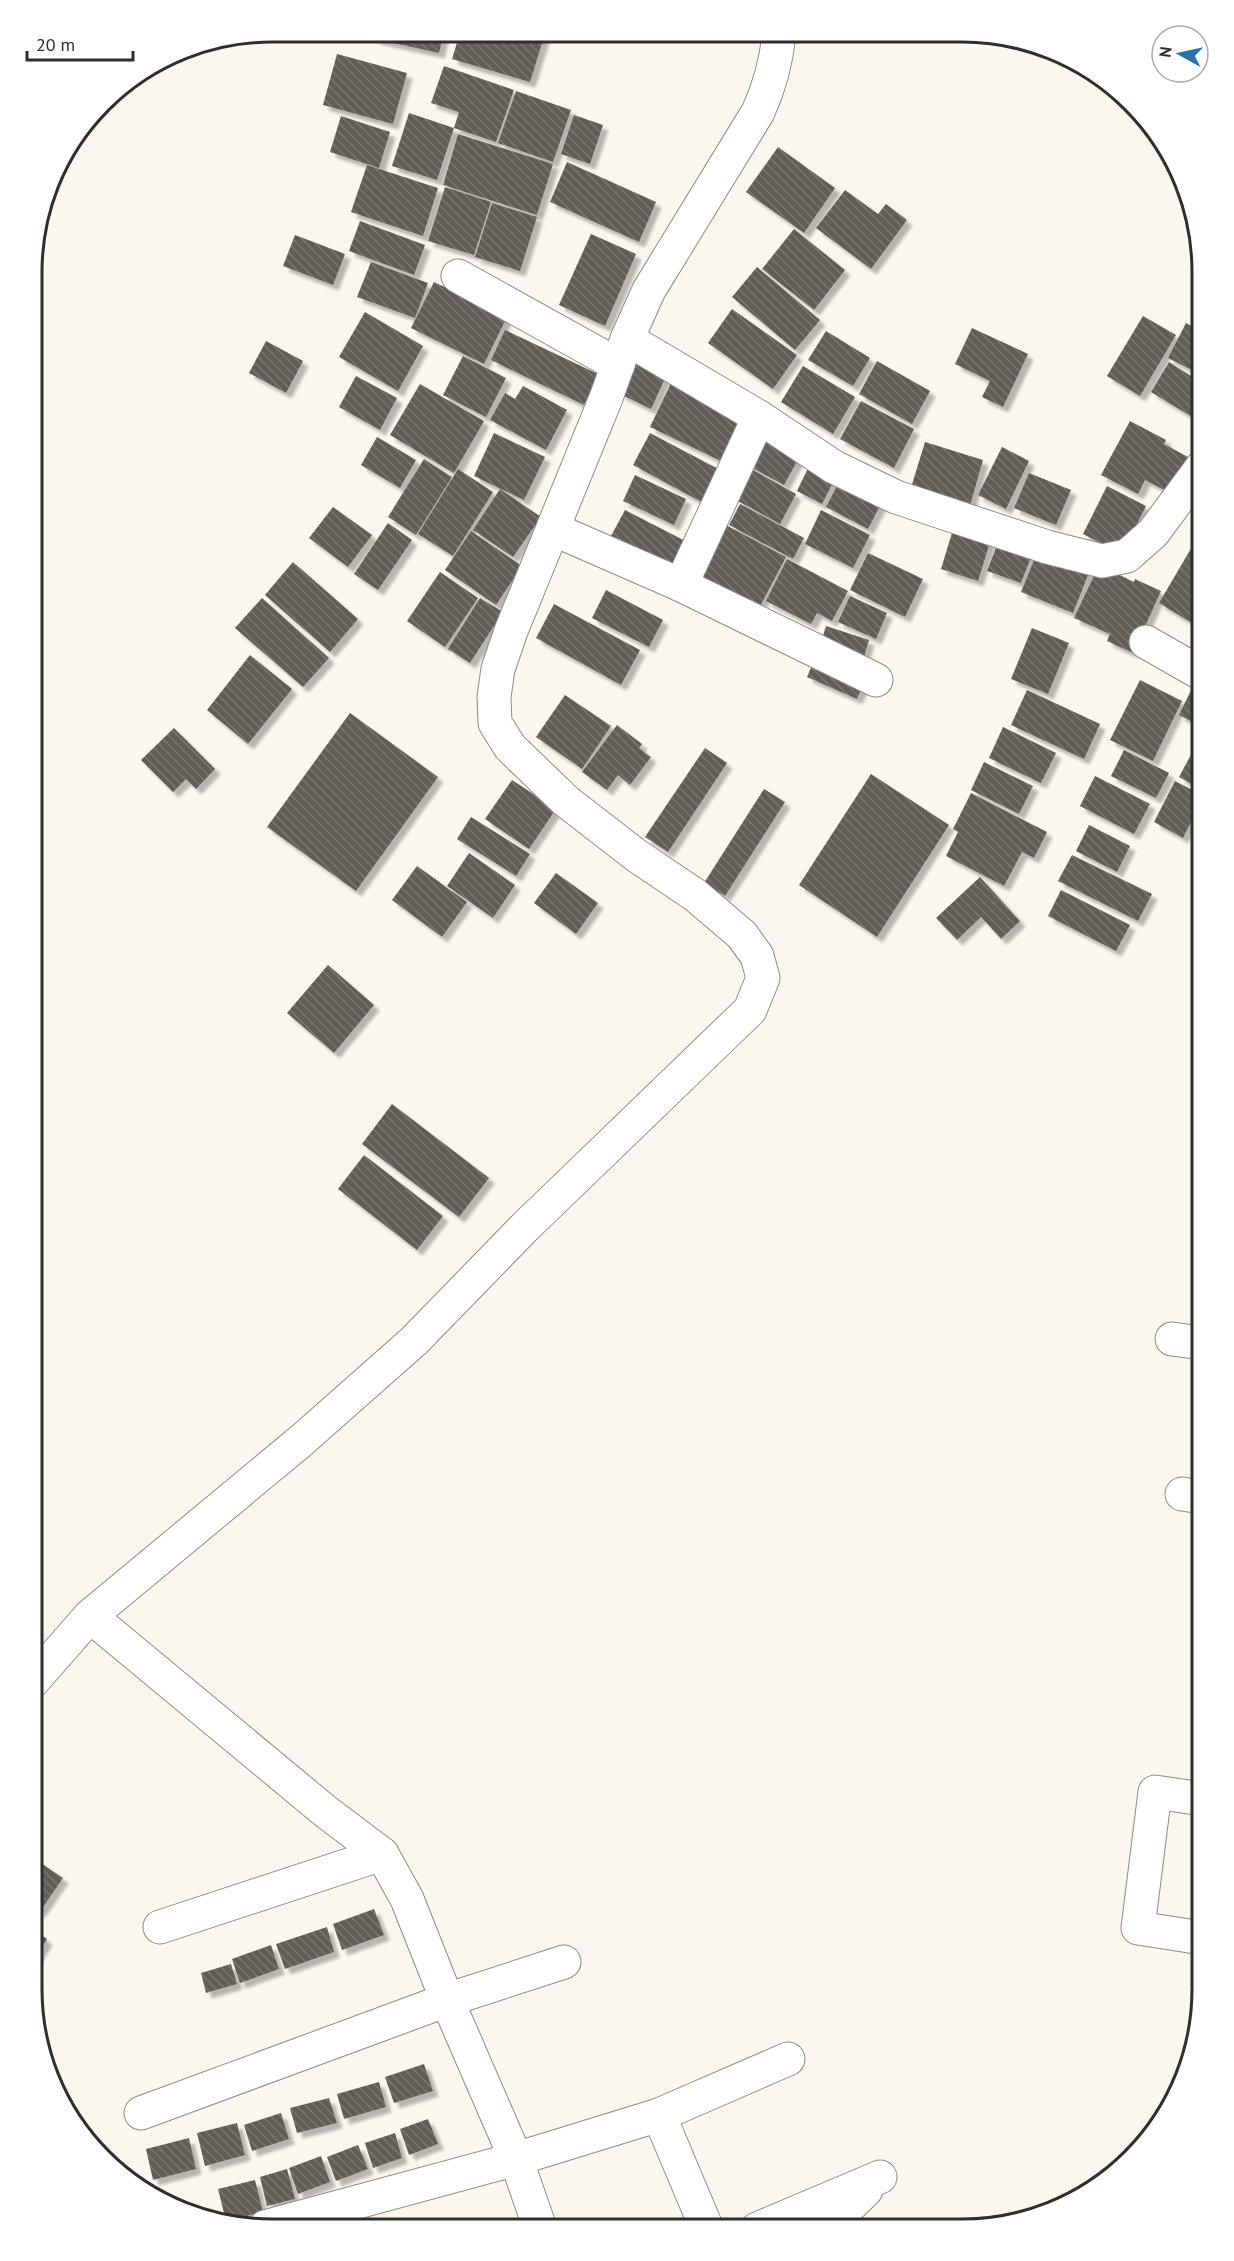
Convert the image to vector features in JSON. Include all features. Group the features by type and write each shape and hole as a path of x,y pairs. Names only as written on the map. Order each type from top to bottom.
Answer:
{"street":[{"path":"42,1671 90,1616 303,1440 414,1341 525,1227 750,1010 763,978 757,956 742,935 695,895 637,856 566,801 510,747 495,723 494,697 498,669 623,352 650,290 758,112 770,86 778,42"},
{"path":"458,276 759,417 834,467 896,497 1047,547 1102,561 1127,556 1153,533 1192,480"},
{"path":"681,585 759,417"},
{"path":"553,529 681,585 876,680"},
{"path":"1146,642 1192,668"},
{"path":"90,1616 306,1796 382,1854 407,1899 447,2000 516,2159 537,2219"},
{"path":"1192,1798 1155,1792 1138,1928 1192,1936"},
{"path":"160,1927 382,1854"},
{"path":"141,2113 447,2000 564,1962"},
{"path":"299,2219 516,2159 659,2115 788,2058"},
{"path":"659,2115 703,2219"},
{"path":"781,2219 880,2177 836,2219"}],"building":[{"path":"389,42 442,42 439,53"},
{"path":"457,42 542,42 530,82 452,59"},
{"path":"337,54 407,73 393,124 323,105"},
{"path":"444,66 514,90 496,142 454,128 459,112 431,103"},
{"path":"516,91 571,110 553,162 498,143"},
{"path":"409,113 454,128 437,180 392,166"},
{"path":"574,115 603,125 590,164 561,154"},
{"path":"341,116 390,132 379,168 330,152"},
{"path":"458,134 553,164 537,215 443,185"},
{"path":"778,147 835,188 804,233 746,192"},
{"path":"567,162 656,202 639,242 550,202"},
{"path":"367,165 438,188 423,236 351,212"},
{"path":"445,187 491,202 474,255 428,241"},
{"path":"845,190 878,214 886,204 907,220 871,269 816,228"},
{"path":"492,203 537,217 520,271 475,257"},
{"path":"360,221 425,245 414,275 349,251"},
{"path":"794,229 845,270 814,310 762,269"},
{"path":"591,234 636,254 605,326 559,305"},
{"path":"295,235 345,254 333,285 283,266"},
{"path":"371,262 428,283 415,318 357,297"},
{"path":"757,267 820,320 795,350 732,297"},
{"path":"434,282 457,293 511,309 484,364 411,328"},
{"path":"732,309 797,355 773,389 708,343"},
{"path":"365,312 423,346 398,391 339,357"},
{"path":"1143,316 1176,335 1140,396 1107,376"},
{"path":"1186,323 1192,326 1192,370 1168,358"},
{"path":"972,328 1028,354 1003,407 982,397 990,381 955,364"},
{"path":"505,330 598,374 584,405 491,360"},
{"path":"826,331 870,358 853,386 808,360"},
{"path":"266,341 303,361 286,393 249,373"},
{"path":"463,356 506,378 486,417 443,395"},
{"path":"635,360 667,374 651,409 620,394"},
{"path":"877,361 930,391 912,424 859,394"},
{"path":"1169,362 1192,377 1192,417 1151,392"},
{"path":"803,366 855,397 833,434 781,402"},
{"path":"356,376 397,398 380,430 339,407"},
{"path":"673,379 744,413 721,461 650,427"},
{"path":"420,384 484,421 454,473 390,435"},
{"path":"523,386 567,410 546,450 490,420 505,393 515,399"},
{"path":"861,401 914,429 894,468 840,439"},
{"path":"1130,421 1166,440 1164,444 1188,457 1170,493 1145,480 1138,494 1101,475"},
{"path":"758,431 801,454 784,485 741,462"},
{"path":"494,433 545,457 524,500 474,476"},
{"path":"650,433 724,472 707,505 633,465"},
{"path":"377,437 416,460 400,488 361,465"},
{"path":"925,442 983,460 969,509 910,491"},
{"path":"1002,447 1029,461 1006,509 978,495"},
{"path":"424,459 452,477 416,535 388,517"},
{"path":"812,460 838,473 822,504 797,491"},
{"path":"458,469 493,492 453,556 418,534"},
{"path":"753,470 796,494 780,524 736,500"},
{"path":"1029,473 1071,490 1056,525 1014,508"},
{"path":"635,475 686,499 674,525 623,501"},
{"path":"842,476 884,498 868,529 826,507"},
{"path":"1107,486 1146,506 1122,554 1083,534"},
{"path":"500,489 541,517 513,557 473,530"},
{"path":"740,504 804,538 793,559 729,525"},
{"path":"333,507 372,535 348,567 309,538"},
{"path":"625,510 693,545 680,571 611,536"},
{"path":"821,510 870,535 853,568 805,544"},
{"path":"388,523 412,540 378,590 354,574"},
{"path":"722,523 786,557 756,614 693,580"},
{"path":"955,523 992,536 978,581 941,569"},
{"path":"471,531 522,566 496,605 445,570"},
{"path":"999,540 1033,552 1021,583 987,571"},
{"path":"1192,547 1192,623 1159,603"},
{"path":"1039,548 1090,570 1073,613 1021,592"},
{"path":"868,553 923,579 905,617 850,590"},
{"path":"787,559 848,591 832,621 817,613 811,624 766,601"},
{"path":"293,562 358,619 330,652 265,595"},
{"path":"1099,565 1134,582 1135,579 1161,591 1133,653 1107,641 1110,634 1074,618"},
{"path":"440,572 478,598 445,647 407,621"},
{"path":"606,590 663,620 649,647 592,618"},
{"path":"850,596 887,613 876,639 838,622"},
{"path":"262,598 329,658 303,687 235,628"},
{"path":"480,598 503,612 470,663 448,649"},
{"path":"554,604 640,650 621,685 536,638"},
{"path":"826,626 869,640 863,660 820,646"},
{"path":"1032,628 1069,643 1048,694 1011,679"},
{"path":"1192,645 1192,662 1184,657"},
{"path":"250,655 292,689 248,744 207,710"},
{"path":"816,656 866,678 857,699 807,677"},
{"path":"1140,680 1182,701 1153,761 1110,740"},
{"path":"1192,688 1192,722 1179,715"},
{"path":"1027,690 1100,724 1084,759 1011,725"},
{"path":"565,695 611,726 582,769 536,737"},
{"path":"350,713 438,777 356,891 267,827"},
{"path":"617,725 642,744 639,748 651,757 630,785 618,775 607,790 582,772"},
{"path":"1003,727 1056,753 1041,783 989,758"},
{"path":"174,728 215,769 196,789 186,779 173,792 141,760"},
{"path":"705,748 727,763 668,852 645,837"},
{"path":"1124,750 1169,773 1156,798 1111,776"},
{"path":"1192,753 1192,784 1179,777"},
{"path":"984,762 1033,786 1019,814 971,790"},
{"path":"871,774 949,825 877,937 799,885"},
{"path":"1095,776 1150,804 1134,834 1080,806"},
{"path":"512,780 556,809 529,849 485,819"},
{"path":"1175,781 1192,790 1192,820 1183,838 1154,822"},
{"path":"764,789 785,802 725,896 704,883"},
{"path":"971,793 1047,832 1034,858 1022,852 1004,886 946,856 958,832 953,829"},
{"path":"471,817 530,854 516,876 457,839"},
{"path":"1089,825 1130,846 1117,872 1076,851"},
{"path":"469,853 515,885 493,918 447,886"},
{"path":"1072,855 1152,894 1138,921 1058,881"},
{"path":"417,866 467,902 442,937 392,900"},
{"path":"556,873 598,903 576,934 534,903"},
{"path":"980,877 1020,921 1001,939 981,917 957,940 936,918"},
{"path":"1061,890 1130,925 1116,951 1048,916"},
{"path":"328,965 374,1005 334,1053 287,1013"},
{"path":"392,1104 489,1178 459,1217 362,1144"},
{"path":"364,1155 443,1216 417,1250 338,1189"},
{"path":"42,1864 63,1878 42,1909"},
{"path":"374,1909 384,1935 342,1950 333,1924"},
{"path":"327,1927 334,1952 285,1969 276,1944"},
{"path":"42,1936 47,1939 42,1948"},
{"path":"271,1945 279,1969 240,1983 232,1959"},
{"path":"231,1964 237,1984 206,1993 201,1973"},
{"path":"424,2064 433,2091 394,2103 385,2077"},
{"path":"379,2082 386,2107 344,2119 337,2094"},
{"path":"329,2098 337,2123 297,2133 290,2108"},
{"path":"281,2113 289,2139 252,2151 244,2125"},
{"path":"428,2119 438,2144 409,2155 400,2129"},
{"path":"237,2123 245,2155 205,2166 197,2133"},
{"path":"395,2133 402,2158 373,2168 365,2143"},
{"path":"189,2138 196,2169 153,2180 146,2149"},
{"path":"358,2145 368,2169 336,2181 327,2157"},
{"path":"321,2156 330,2182 298,2194 289,2168"},
{"path":"287,2169 295,2199 267,2206 260,2177"},
{"path":"255,2180 263,2212 242,2217 224,2214 218,2189"}]}
